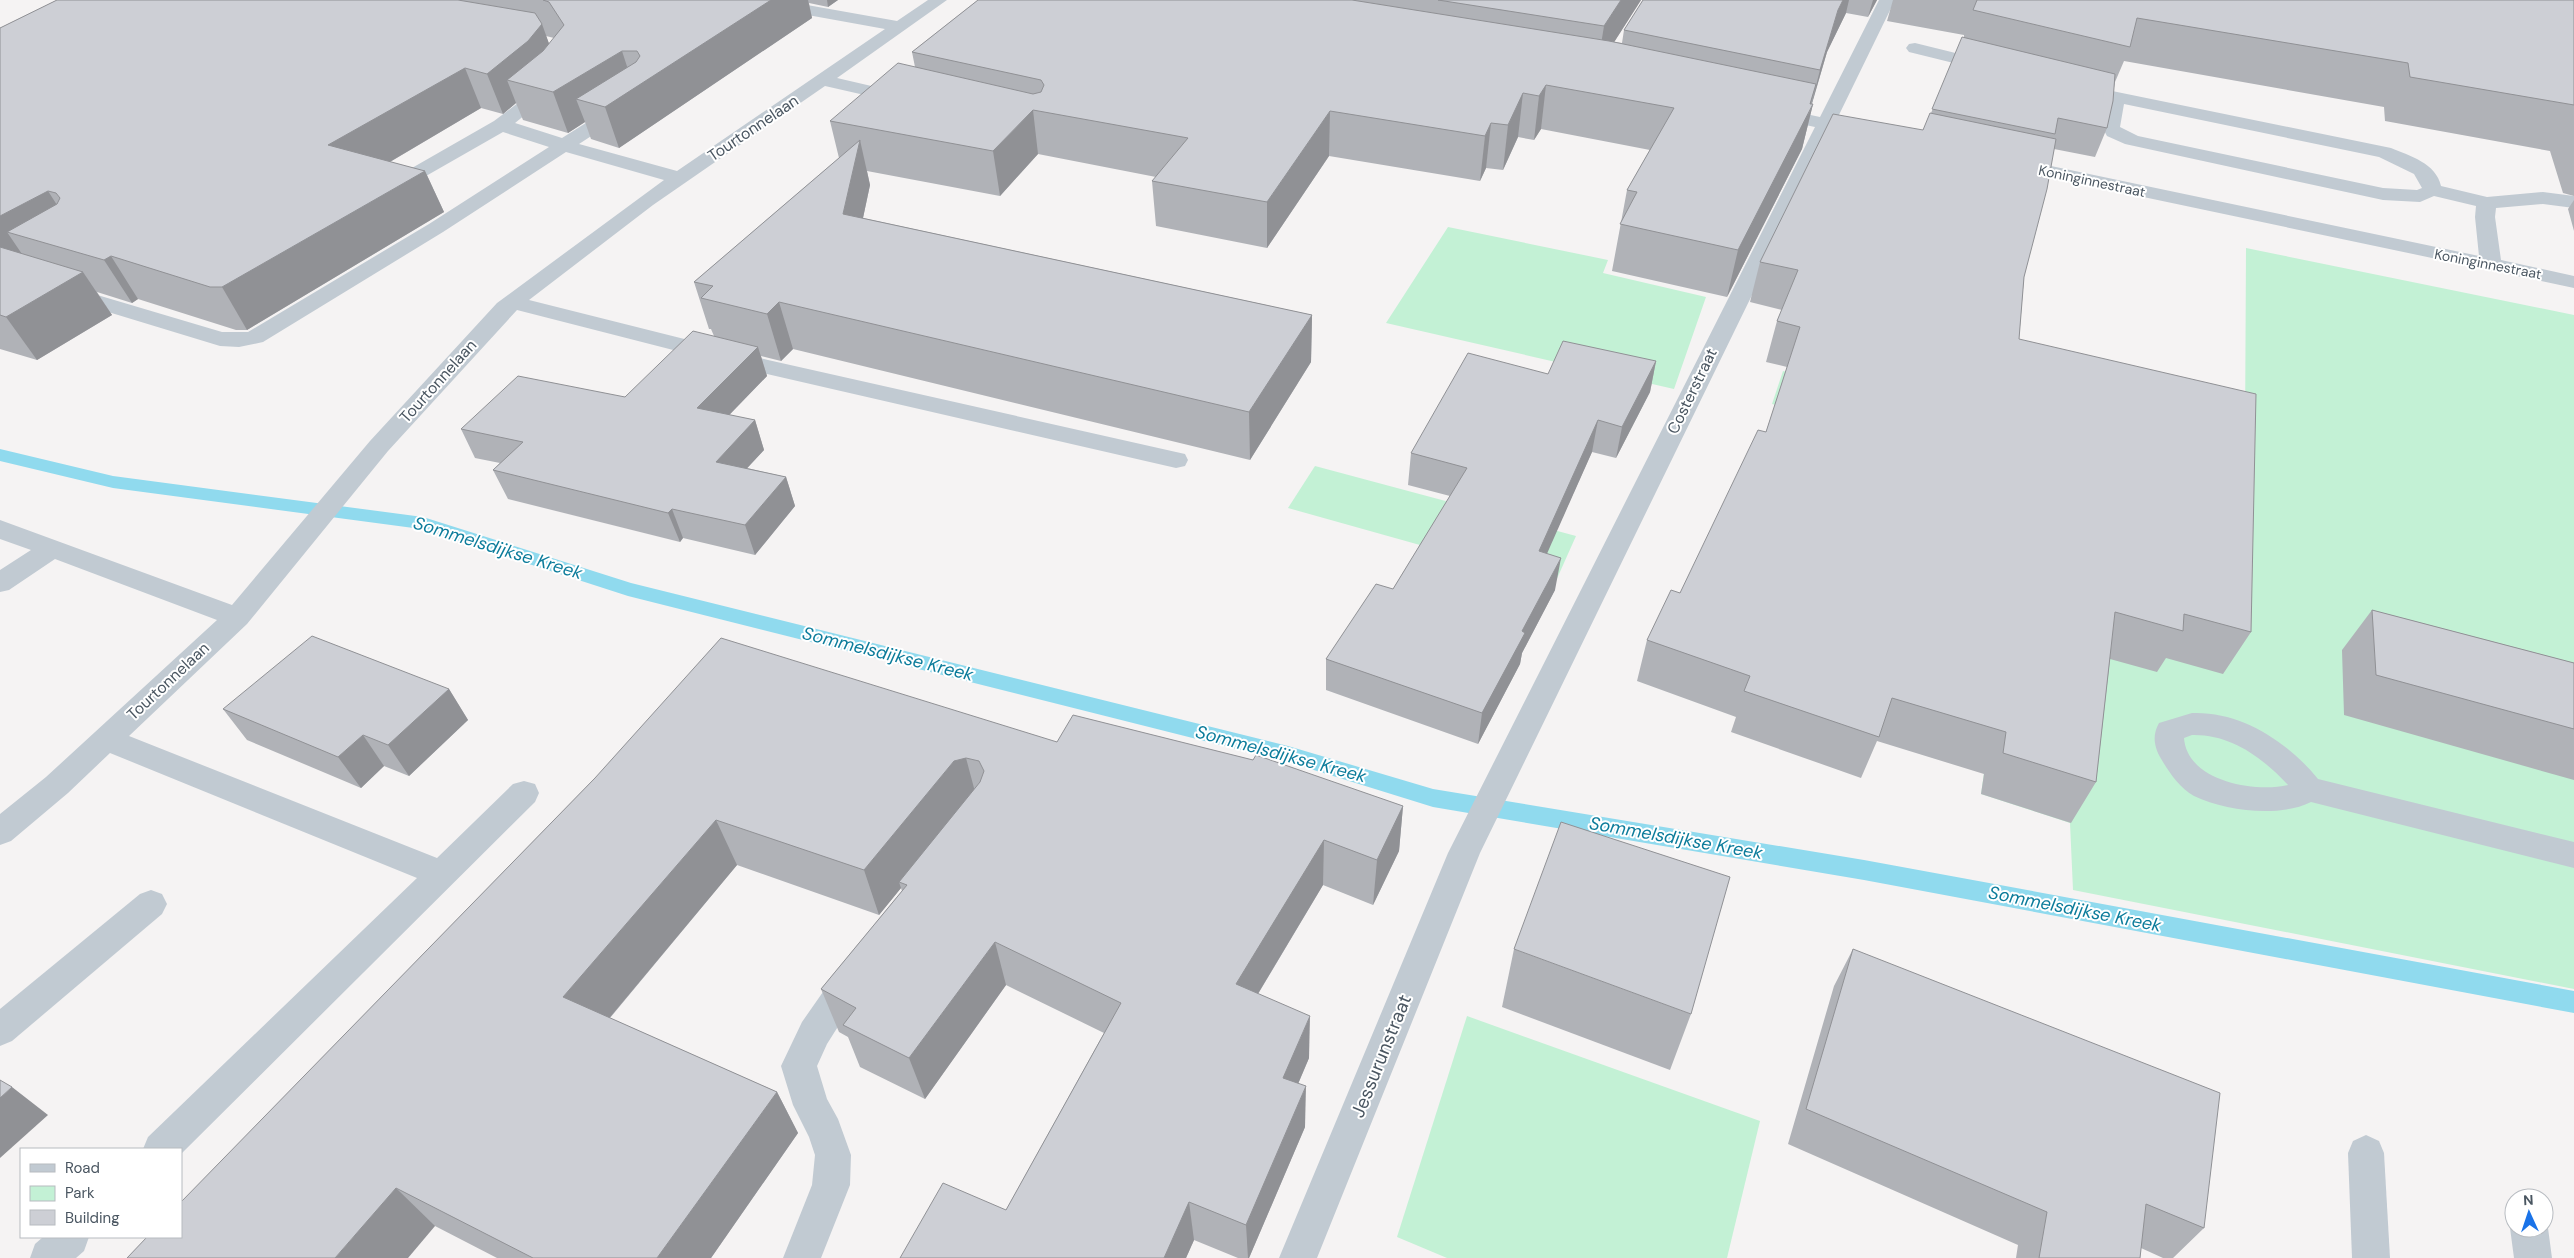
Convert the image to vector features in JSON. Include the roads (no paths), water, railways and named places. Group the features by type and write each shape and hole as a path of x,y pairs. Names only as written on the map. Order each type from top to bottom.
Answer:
{"street":[{"path":"752,0 900,27"},
{"name":"Tourtonnelaan","path":"0,832 57,785 237,617 379,446 512,302 680,178 939,0"},
{"name":"Costerstraat","path":"1464,853 1887,0"},
{"path":"1915,48 2011,72"},
{"path":"391,188 501,125 558,78"},
{"path":"822,80 919,102"},
{"path":"2058,84 2116,98 2384,152 2424,170 2432,182 2432,190"},
{"path":"2116,98 2111,127 2114,132 2132,140 2383,194 2420,196 2432,190 2487,202 2543,198 2574,202"},
{"path":"52,287 220,339 239,340 255,337 436,228 634,101"},
{"path":"1757,109 1882,136"},
{"path":"501,125 564,146 680,178"},
{"name":"Koninginnestraat","path":"1999,161 2574,282"},
{"path":"2487,202 2485,217 2491,265"},
{"path":"512,302 766,367 1176,460"},
{"path":"0,529 237,617"},
{"path":"0,583 52,549"},
{"path":"106,739 442,874"},
{"path":"2308,789 2574,855"},
{"path":"162,1148 524,793"},
{"name":"Jessurunstraat","path":"1298,1258 1464,853"},
{"path":"0,1030 151,904"},
{"path":"802,1258 831,1185 833,1155 825,1131 811,1105 799,1066 814,1033 839,994 869,955"},
{"path":"2366,1153 2371,1258"},
{"path":"49,1258 69,1238"},
{"path":"2530,1238 2533,1258"}],"waterway":[{"name":"Sommelsdijkse Kreek","path":"0,455 113,482 423,523 628,589 1288,754 1433,798 1864,870 2574,1002"}]}
